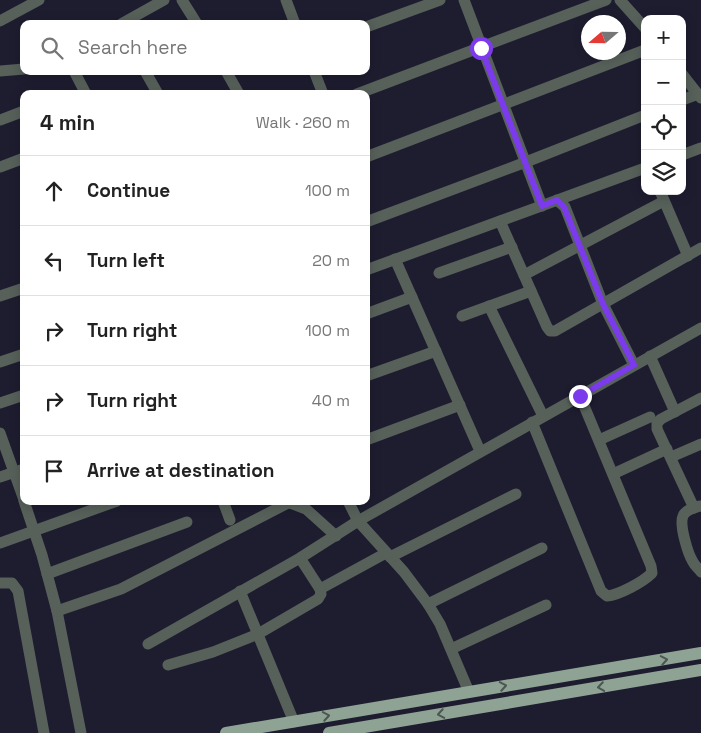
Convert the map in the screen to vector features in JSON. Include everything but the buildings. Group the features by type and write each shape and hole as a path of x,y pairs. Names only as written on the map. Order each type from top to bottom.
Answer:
{"main road":[{"path":"226,733 701,653"},
{"path":"329,733 701,670"}],"street":[{"path":"0,21 39,0"},
{"path":"128,20 164,0"},
{"path":"182,0 194,20"},
{"path":"286,0 294,20"},
{"path":"370,26 440,0"},
{"path":"464,0 542,206"},
{"path":"367,90 606,0"},
{"path":"620,0 641,24"},
{"path":"370,155 641,52"},
{"path":"0,71 20,69"},
{"path":"76,75 84,90"},
{"path":"147,75 156,90"},
{"path":"228,75 237,90"},
{"path":"316,75 321,90"},
{"path":"686,79 699,96 686,99"},
{"path":"0,120 20,112"},
{"path":"370,218 526,162 641,117"},
{"path":"686,154 700,150"},
{"path":"0,167 20,160"},
{"path":"370,269 641,169"},
{"path":"524,274 581,246 662,196 688,256"},
{"path":"557,200 564,207 603,304 634,365"},
{"path":"500,221 550,331 555,331 701,248"},
{"path":"439,273 512,248"},
{"path":"395,260 480,451"},
{"path":"0,296 20,289"},
{"path":"462,316 531,291"},
{"path":"370,313 412,297"},
{"path":"489,306 543,416"},
{"path":"148,644 300,558 358,521 480,451 701,328"},
{"path":"370,375 436,351"},
{"path":"0,362 20,355"},
{"path":"650,356 675,412"},
{"path":"0,403 20,396"},
{"path":"532,422 601,590 607,596 614,595 647,578 652,573 652,566 580,396"},
{"path":"700,569 694,564 690,556 682,525 682,517 686,512 697,507 657,429 657,424 661,419 701,398"},
{"path":"370,439 460,405"},
{"path":"598,440 650,417"},
{"path":"0,433 19,471 0,477"},
{"path":"613,474 669,453 701,444"},
{"path":"320,589 516,494"},
{"path":"25,505 35,531 57,611 80,733"},
{"path":"0,543 106,505"},
{"path":"224,505 230,520"},
{"path":"57,611 121,589 281,505"},
{"path":"295,505 306,509 336,536"},
{"path":"350,505 358,521 428,604 440,624 469,692"},
{"path":"47,574 187,522"},
{"path":"428,604 542,548"},
{"path":"168,666 213,652 258,634 318,599 321,594 320,589 300,558"},
{"path":"0,583 12,583 18,591 44,733"},
{"path":"240,591 294,722"},
{"path":"451,649 546,605"}],"route":[{"path":"481,48 542,206 557,200 564,207 603,304 634,365 580,396"}]}
